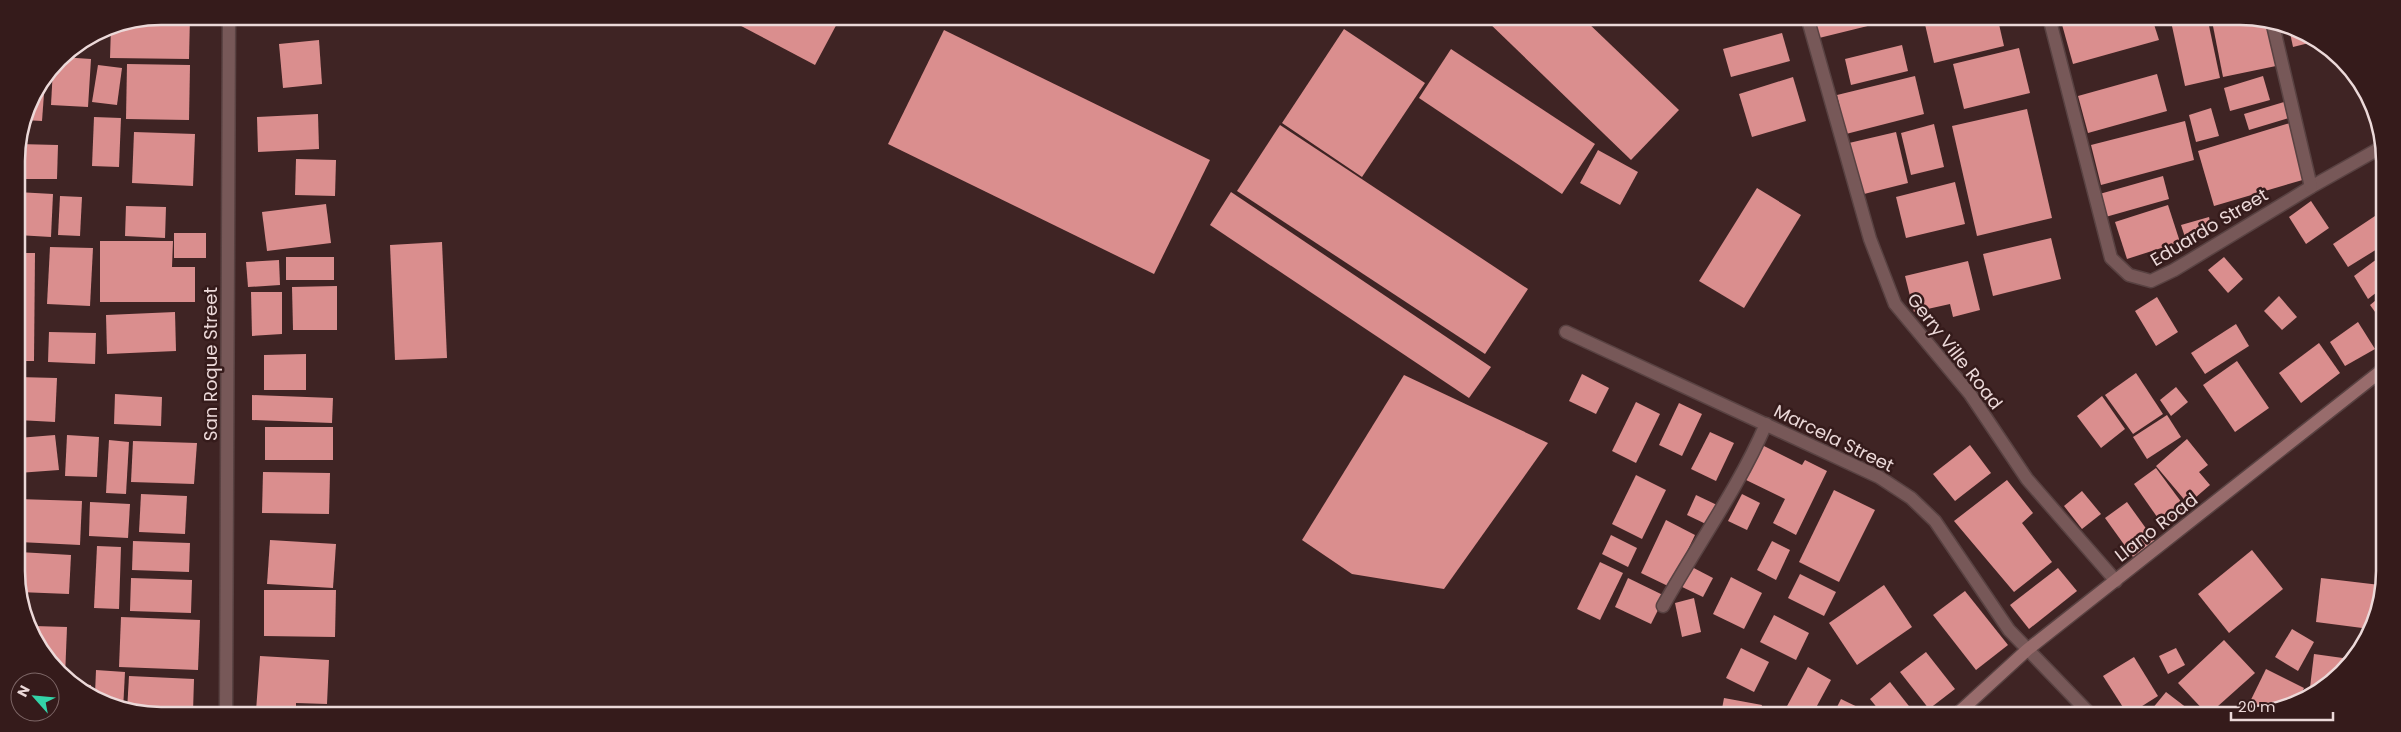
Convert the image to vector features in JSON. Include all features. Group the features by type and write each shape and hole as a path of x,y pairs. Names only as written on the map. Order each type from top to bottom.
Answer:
{"main road":[{"name":"Llano Road","path":"1965,707 2027,650 2376,375"}],"street":[{"name":"San Roque Street","path":"226,707 229,25"},
{"name":"Gerry Ville Road","path":"1809,25 1870,239 1895,304 1970,394 2027,479 2116,581"},
{"name":"Eduardo Street","path":"2051,25 2111,258 2129,275 2151,282 2376,151"},
{"path":"2274,30 2311,187"},
{"name":"Marcela Street","path":"1566,332 1880,477 1910,498 1935,521 2009,630 2082,707"},
{"path":"1663,606 1685,567 1741,478 1766,424"}],"building":[{"path":"190,25 189,59 110,58 111,35 144,26"},
{"path":"739,25 836,25 815,65"},
{"path":"1491,25 1590,25 1679,110 1631,160"},
{"path":"1815,25 1872,25 1819,38"},
{"path":"1925,25 1999,25 2004,46 1934,63"},
{"path":"2062,25 2154,25 2159,40 2073,64"},
{"path":"2209,25 2220,78 2185,86 2172,26"},
{"path":"2213,25 2257,26 2268,28 2276,66 2223,77"},
{"path":"1344,29 1425,83 1362,177 1282,123"},
{"path":"944,30 1210,160 1154,274 888,144"},
{"path":"1782,33 1790,61 1731,77 1723,49"},
{"path":"2290,35 2308,43 2293,47"},
{"path":"319,40 322,84 283,88 279,44"},
{"path":"1902,45 1908,71 1851,85 1845,59"},
{"path":"2019,48 2030,93 1964,109 1953,64"},
{"path":"1451,49 1595,144 1562,194 1419,98"},
{"path":"72,58 91,59 88,107 51,105 53,78"},
{"path":"127,64 190,65 189,120 126,119"},
{"path":"98,65 122,68 117,105 92,102"},
{"path":"2157,74 2167,111 2088,133 2078,96"},
{"path":"1915,76 1924,114 1846,134 1837,95"},
{"path":"2263,76 2270,100 2230,111 2224,88"},
{"path":"1793,77 1806,121 1752,137 1739,94"},
{"path":"44,91 42,121 32,120"},
{"path":"2284,102 2289,118 2249,130 2244,114"},
{"path":"2211,108 2219,136 2196,142 2189,115"},
{"path":"2027,109 2052,218 1977,236 1952,126"},
{"path":"318,114 319,149 258,152 257,117"},
{"path":"94,117 121,118 119,167 92,166"},
{"path":"2185,121 2194,160 2101,185 2091,145"},
{"path":"2290,123 2306,179 2214,206 2198,151"},
{"path":"1934,124 1944,167 1911,175 1901,133"},
{"path":"1280,125 1528,289 1485,354 1237,191"},
{"path":"134,132 195,134 193,186 132,183"},
{"path":"1896,132 1908,183 1860,195 1849,143"},
{"path":"26,144 58,145 57,179 25,179"},
{"path":"1598,150 1638,172 1620,205 1580,183"},
{"path":"296,159 336,160 335,196 295,195"},
{"path":"2163,176 2169,199 2102,218 2096,195"},
{"path":"1955,182 1965,224 1906,238 1896,197"},
{"path":"1757,188 1801,215 1744,308 1699,281"},
{"path":"25,192 53,194 51,237 25,235"},
{"path":"1231,192 1491,367 1469,398 1210,225"},
{"path":"60,196 82,197 80,236 58,235"},
{"path":"2311,201 2329,228 2306,244 2289,217"},
{"path":"326,204 331,243 267,251 262,212"},
{"path":"2168,205 2180,242 2127,259 2115,222"},
{"path":"126,206 166,207 165,238 125,236"},
{"path":"2375,216 2376,250 2348,267 2333,244"},
{"path":"2209,217 2212,230 2185,237 2181,225"},
{"path":"174,233 206,233 206,258 174,258"},
{"path":"2051,238 2061,279 1993,296 1983,254"},
{"path":"100,241 173,241 172,267 195,267 195,302 100,302"},
{"path":"442,242 447,358 395,360 390,245"},
{"path":"50,247 93,248 90,306 47,304"},
{"path":"25,253 35,253 34,361 25,361"},
{"path":"286,257 334,257 334,280 286,280"},
{"path":"2224,257 2243,279 2228,293 2208,270"},
{"path":"279,260 280,285 248,287 246,262"},
{"path":"2376,260 2376,293 2368,299 2354,276"},
{"path":"1968,261 1980,310 1953,317 1950,304 1914,312 1905,276"},
{"path":"337,286 337,330 293,330 292,287"},
{"path":"251,292 282,292 282,334 252,336"},
{"path":"2279,296 2297,317 2282,330 2264,311"},
{"path":"2157,297 2178,332 2156,346 2135,311"},
{"path":"2376,300 2376,313 2370,305"},
{"path":"175,312 176,351 107,354 106,315"},
{"path":"2358,322 2375,349 2345,366 2330,342"},
{"path":"2236,324 2249,346 2205,374 2191,353"},
{"path":"49,332 96,333 95,364 48,362"},
{"path":"2319,343 2340,373 2301,403 2279,373"},
{"path":"306,354 306,390 264,390 264,355"},
{"path":"2237,361 2269,408 2235,432 2203,385"},
{"path":"2136,373 2163,414 2133,434 2105,395"},
{"path":"1582,374 1609,388 1596,414 1569,401"},
{"path":"1404,375 1548,443 1444,589 1352,574 1302,540"},
{"path":"25,377 57,378 55,422 25,420"},
{"path":"2176,387 2188,402 2171,416 2160,400"},
{"path":"115,394 162,397 161,426 114,424"},
{"path":"252,395 333,398 332,423 252,420"},
{"path":"2102,396 2125,429 2101,448 2077,416"},
{"path":"1636,402 1660,414 1636,463 1612,451"},
{"path":"1679,403 1702,414 1682,456 1659,445"},
{"path":"2167,415 2181,437 2147,459 2133,437"},
{"path":"265,427 333,427 333,460 265,460"},
{"path":"1710,432 1734,443 1716,481 1691,469"},
{"path":"55,435 59,470 25,472 25,437"},
{"path":"67,435 99,437 97,477 65,476"},
{"path":"2187,439 2208,465 2199,472 2210,485 2188,504 2156,466"},
{"path":"109,440 129,442 126,494 106,493"},
{"path":"133,441 197,443 194,484 131,482"},
{"path":"1760,444 1802,465 1805,460 1827,471 1796,535 1773,523 1785,499 1744,479"},
{"path":"1970,445 1991,473 1955,501 1933,474"},
{"path":"2156,468 2185,507 2162,524 2134,484"},
{"path":"263,472 330,473 329,514 262,513"},
{"path":"1636,475 1666,490 1642,539 1612,524"},
{"path":"2007,480 2033,513 2022,523 2052,562 2014,592 1954,521"},
{"path":"1834,490 1875,510 1839,582 1799,562"},
{"path":"2082,491 2101,514 2082,529 2064,506"},
{"path":"141,494 187,496 185,534 139,532"},
{"path":"1742,494 1760,503 1747,530 1728,521"},
{"path":"1696,495 1717,505 1708,525 1687,515"},
{"path":"25,499 82,501 80,545 25,542"},
{"path":"90,502 130,504 128,538 89,536"},
{"path":"2127,502 2155,541 2133,557 2105,518"},
{"path":"1666,520 1695,535 1670,587 1641,573"},
{"path":"1611,535 1637,548 1628,567 1602,554"},
{"path":"270,540 336,544 333,588 267,584"},
{"path":"133,541 190,543 189,572 132,570"},
{"path":"1772,541 1790,550 1776,580 1757,570"},
{"path":"97,546 121,547 119,609 94,608"},
{"path":"2252,550 2283,589 2229,633 2198,594"},
{"path":"25,552 71,555 69,594 27,592"},
{"path":"1600,562 1623,573 1600,620 1577,609"},
{"path":"1688,565 1713,578 1703,597 1678,585"},
{"path":"2058,568 2077,591 2029,629 2010,605"},
{"path":"1800,574 1836,592 1824,616 1788,598"},
{"path":"1731,577 1762,593 1744,629 1713,614"},
{"path":"131,578 192,580 191,613 130,611"},
{"path":"1628,578 1665,596 1651,624 1615,607"},
{"path":"2321,578 2375,584 2371,606 2363,628 2316,622"},
{"path":"1884,585 1912,627 1857,665 1829,623"},
{"path":"264,590 336,590 335,637 264,636"},
{"path":"1965,591 2008,645 1976,670 1933,615"},
{"path":"1694,598 1701,632 1682,637 1675,603"},
{"path":"1774,615 1809,633 1796,660 1760,642"},
{"path":"121,617 200,620 198,670 119,667"},
{"path":"37,626 67,627 65,667 53,654"},
{"path":"2292,629 2314,642 2298,671 2275,657"},
{"path":"2224,640 2255,673 2217,707 2200,707 2178,683"},
{"path":"1741,648 1769,662 1754,692 1726,678"},
{"path":"2176,648 2185,665 2168,674 2159,656"},
{"path":"1926,652 1955,689 1932,707 1927,707 1900,672"},
{"path":"2314,654 2344,658 2323,679 2310,687"},
{"path":"260,656 329,660 327,704 296,703 296,707 256,707"},
{"path":"2134,657 2158,696 2141,707 2123,707 2103,676"},
{"path":"1808,667 1831,680 1816,707 1787,707"},
{"path":"2266,669 2304,688 2300,693 2283,700 2247,707"},
{"path":"96,670 125,672 123,701 95,690"},
{"path":"129,676 194,679 193,707 144,706 127,702"},
{"path":"1890,682 1910,707 1876,707 1870,699"},
{"path":"2166,692 2186,707 2154,707"},
{"path":"1724,698 1762,705 1762,707 1722,707"},
{"path":"1841,699 1858,707 1837,707"}]}
